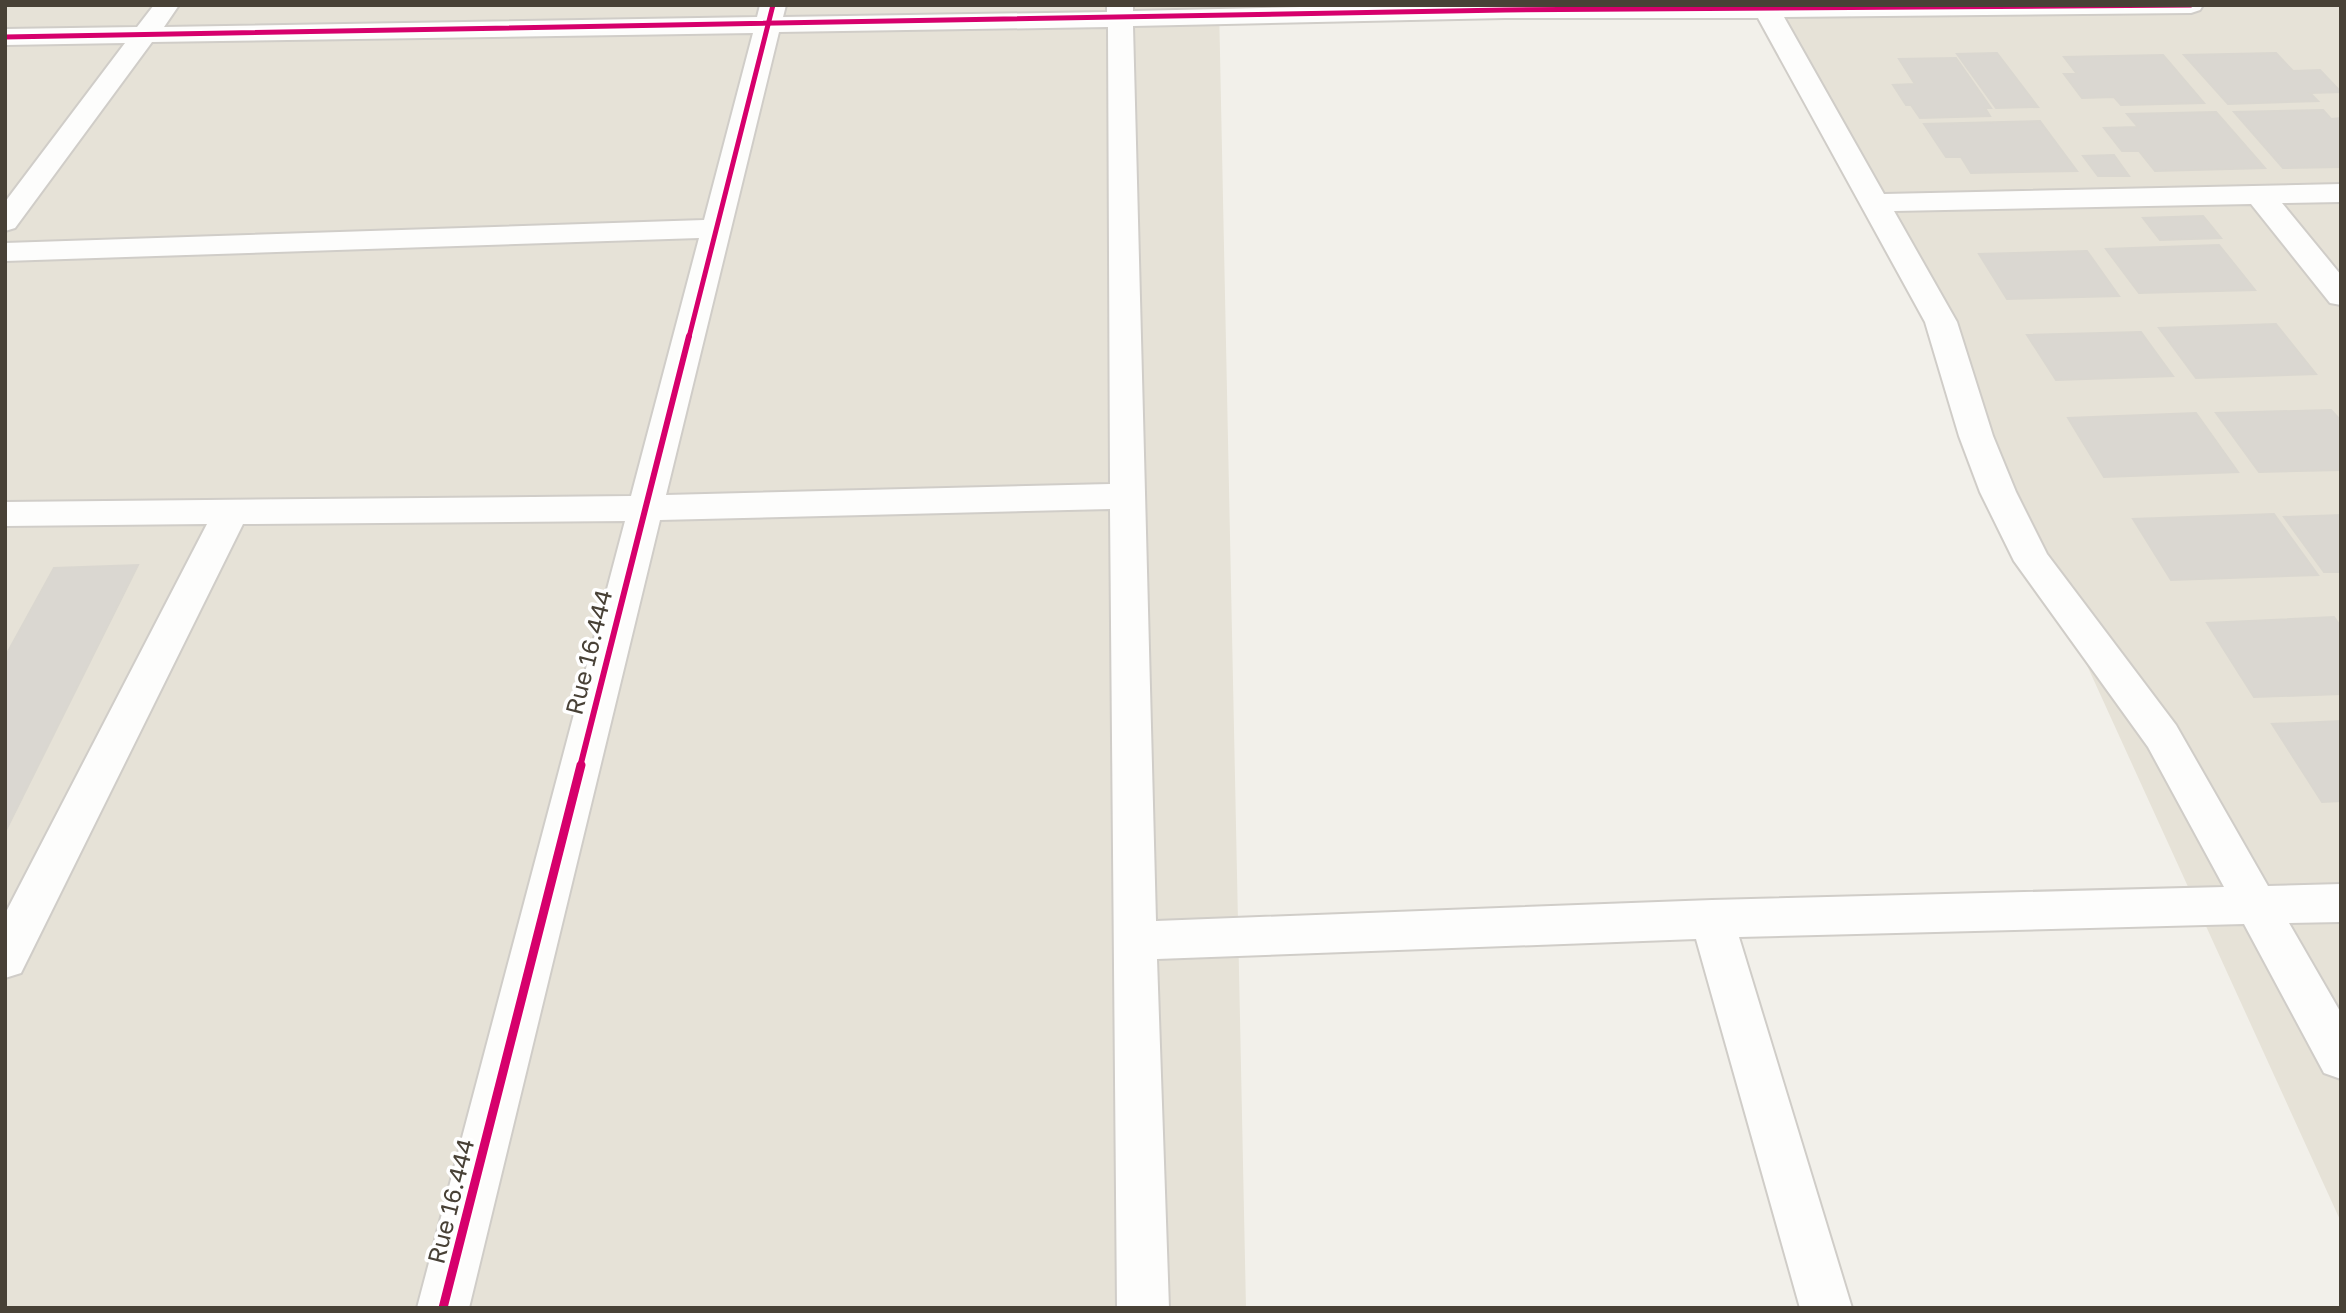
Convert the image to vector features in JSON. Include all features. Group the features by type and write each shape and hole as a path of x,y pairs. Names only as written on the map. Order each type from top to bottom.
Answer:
{"street":[{"path":"5,222 167,5"},
{"path":"452,30 466,5"},
{"path":"5,37 452,30 770,15 2191,5"},
{"path":"1765,8 1941,322 1976,436 1998,492 2032,561 2162,736 2341,1058"},
{"path":"1120,12 1133,941 1143,1308"},
{"name":"Rue 16.444","path":"443,1308 770,15"},
{"path":"1874,203 2341,193"},
{"path":"2259,194 2341,296"},
{"path":"5,252 715,229"},
{"path":"5,514 644,508 1128,496"},
{"path":"5,959 231,512"},
{"path":"1133,941 1712,919 2341,903"},
{"path":"1712,919 1826,1308"}],"shaded area":[{"path":"5,5 1219,5 1246,1308 5,1308"},
{"path":"1768,5 2341,5 2341,1222 1876,203"}],"building":[{"path":"1997,53 2038,107 1996,108 1957,54"},
{"path":"2276,53 2293,71 2320,70 2341,92 2310,93 2318,101 2228,104 2184,55"},
{"path":"2163,55 2204,103 2121,105 2114,97 2082,98 2064,74 2077,74 2064,57"},
{"path":"1956,58 1991,108 1985,108 1990,116 1920,118 1911,105 1906,105 1893,85 1915,84 1899,59"},
{"path":"2323,110 2331,119 2341,118 2341,167 2283,168 2234,112"},
{"path":"2216,112 2265,168 2155,171 2139,151 2122,151 2104,128 2138,127 2127,114"},
{"path":"2040,121 2077,171 1971,173 1961,157 1946,157 1924,124"},
{"path":"2114,155 2129,176 2098,176 2083,156"},
{"path":"2203,216 2221,238 2160,240 2143,218"},
{"path":"2219,245 2255,290 2139,293 2106,249"},
{"path":"2087,251 2119,296 2007,299 1979,254"},
{"path":"2276,324 2316,374 2196,378 2159,328"},
{"path":"2141,332 2173,376 2056,380 2027,335"},
{"path":"2331,410 2341,421 2341,470 2259,472 2216,413"},
{"path":"2196,413 2238,472 2104,477 2068,418"},
{"path":"2274,514 2318,575 2171,580 2133,519"},
{"path":"2341,515 2341,572 2324,572 2284,517"},
{"path":"138,565 5,832 5,657 54,568"},
{"path":"2334,617 2341,627 2341,694 2254,697 2207,623"},
{"path":"2341,721 2341,801 2322,802 2272,724"}],"cycle path":[{"path":"443,1308 773,5"},
{"path":"5,37 1505,10 2191,5"}]}
